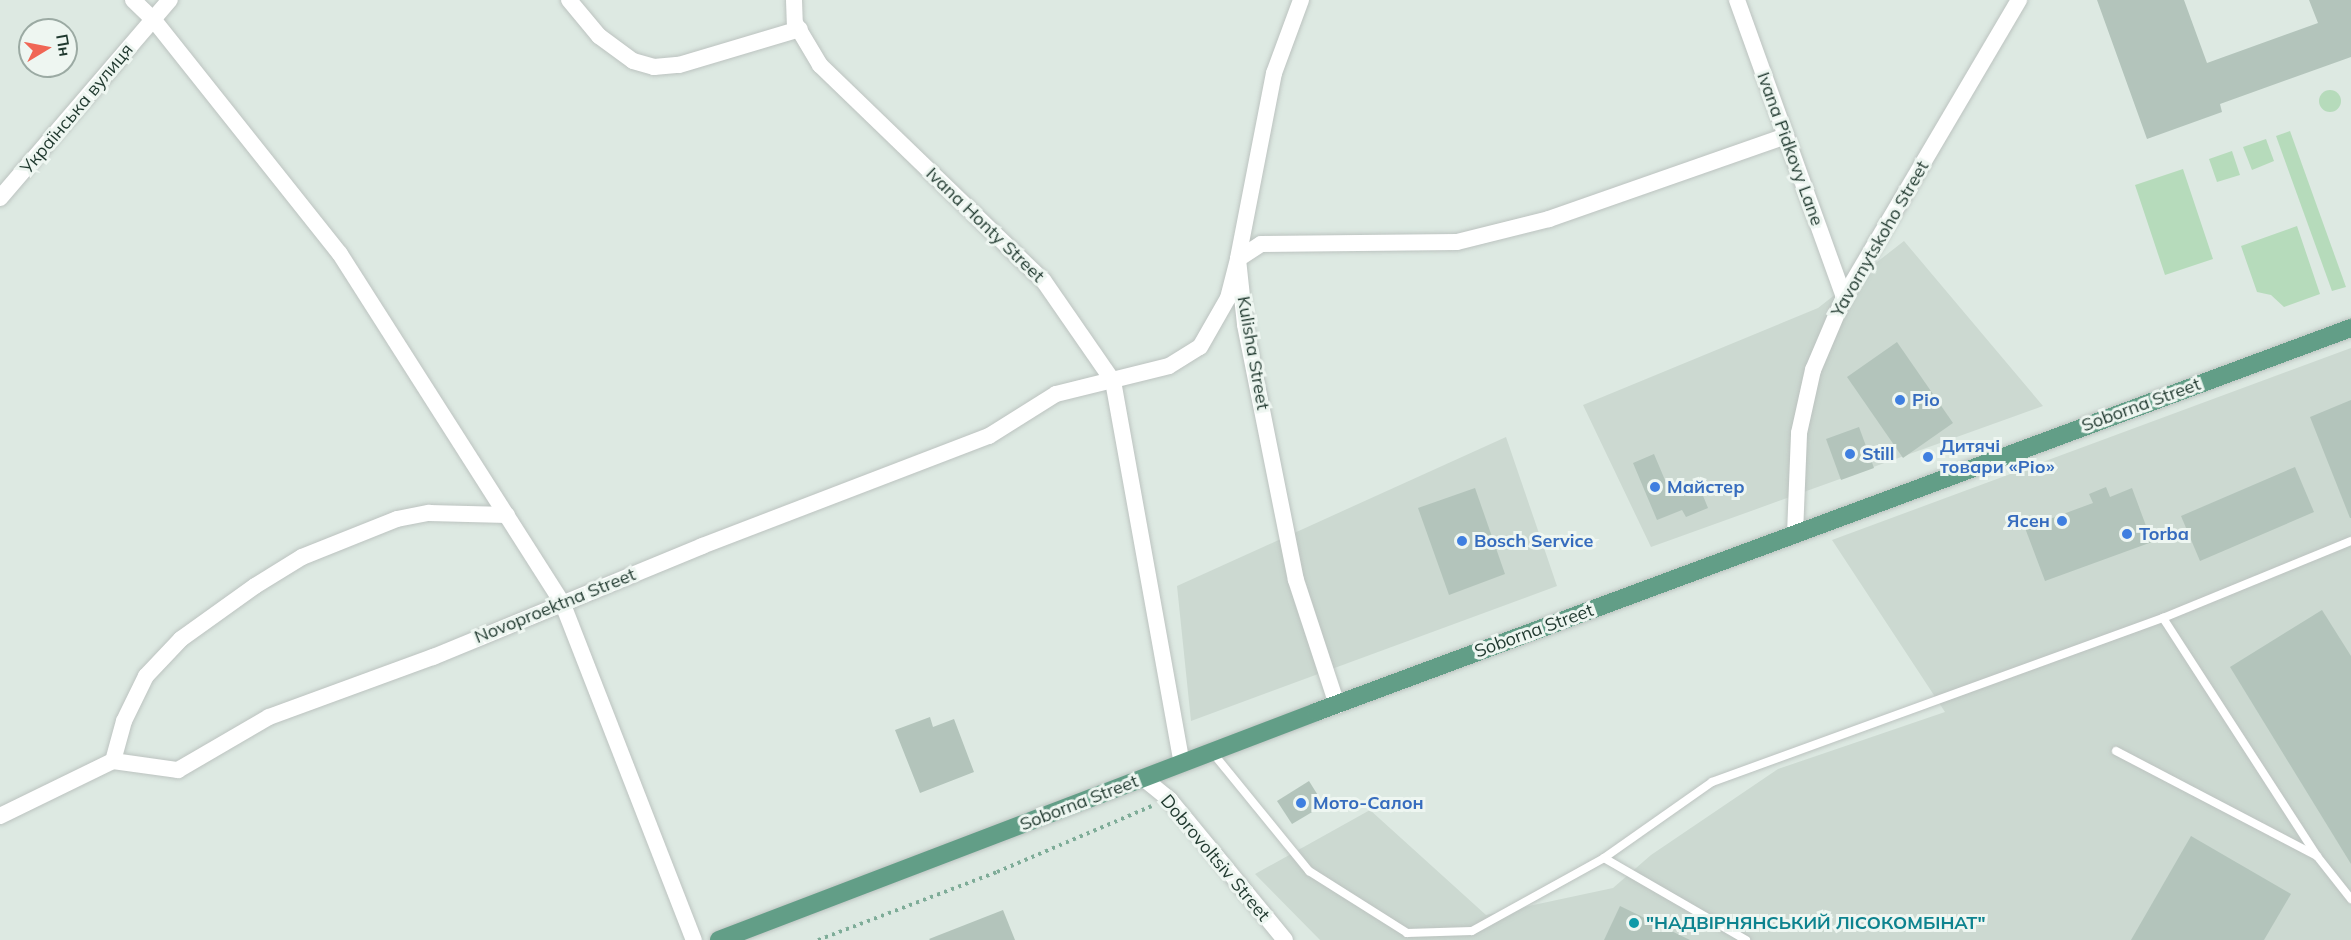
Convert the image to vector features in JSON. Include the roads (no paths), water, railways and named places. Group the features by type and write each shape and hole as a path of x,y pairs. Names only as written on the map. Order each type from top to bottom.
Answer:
{"main road":[{"name":"Soborna Street","path":"719,940 1182,763 2351,328"}],"street":[{"path":"132,0 153,19 340,254 562,602 694,940"},
{"name":"Українська вулиця","path":"0,198 170,0"},
{"path":"569,0 599,36 633,61 654,67 679,65 800,29"},
{"name":"Ivana Honty Street","path":"794,0 800,29 820,65 1043,280 1113,381 1182,763"},
{"name":"Ivana Pidkovy Lane","path":"1737,0 1844,297"},
{"name":"Yavornytskoho Street","path":"1795,534 1799,433 1813,370 1844,297 2019,0"},
{"name":"Kulisha Street","path":"1296,2 1274,73 1238,259 1245,325 1296,580 1337,705"},
{"path":"1238,259 1261,244 1457,242 1549,219 1786,136"},
{"name":"Novoproektna Street","path":"113,761 178,770 269,717 433,657 562,602 989,436 1056,394 1169,366 1200,347 1228,298 1238,259"},
{"path":"0,816 113,761 124,721 147,676 181,639 264,580 303,557 397,519 429,513 507,515"},
{"name":"Dobrovoltsiv Street","path":"1143,778 1170,800 1285,940"}],"lane":[{"path":"1212,752 1309,871 1407,933 1472,931 1604,858 1712,782 2163,618 2351,542"},
{"path":"2163,618 2317,856 2351,898"},
{"path":"2116,751 2317,856"},
{"path":"1604,858 1746,940"}],"place":[{"name":"Ріо","path":"1900,400"},
{"name":"Still","path":"1850,454"},
{"name":"Дитячі товари «Ріо»","path":"1928,457"},
{"name":"Майстер","path":"1655,487"},
{"name":"Ясен","path":"2062,521"},
{"name":"Torba","path":"2127,534"},
{"name":"Bosch Service","path":"1462,541"},
{"name":"Мото-Салон","path":"1301,803"},
{"name":"\"НАДВІРНЯНСЬКИЙ ЛІСОКОМБІНАТ\"","path":"1634,923"}]}
